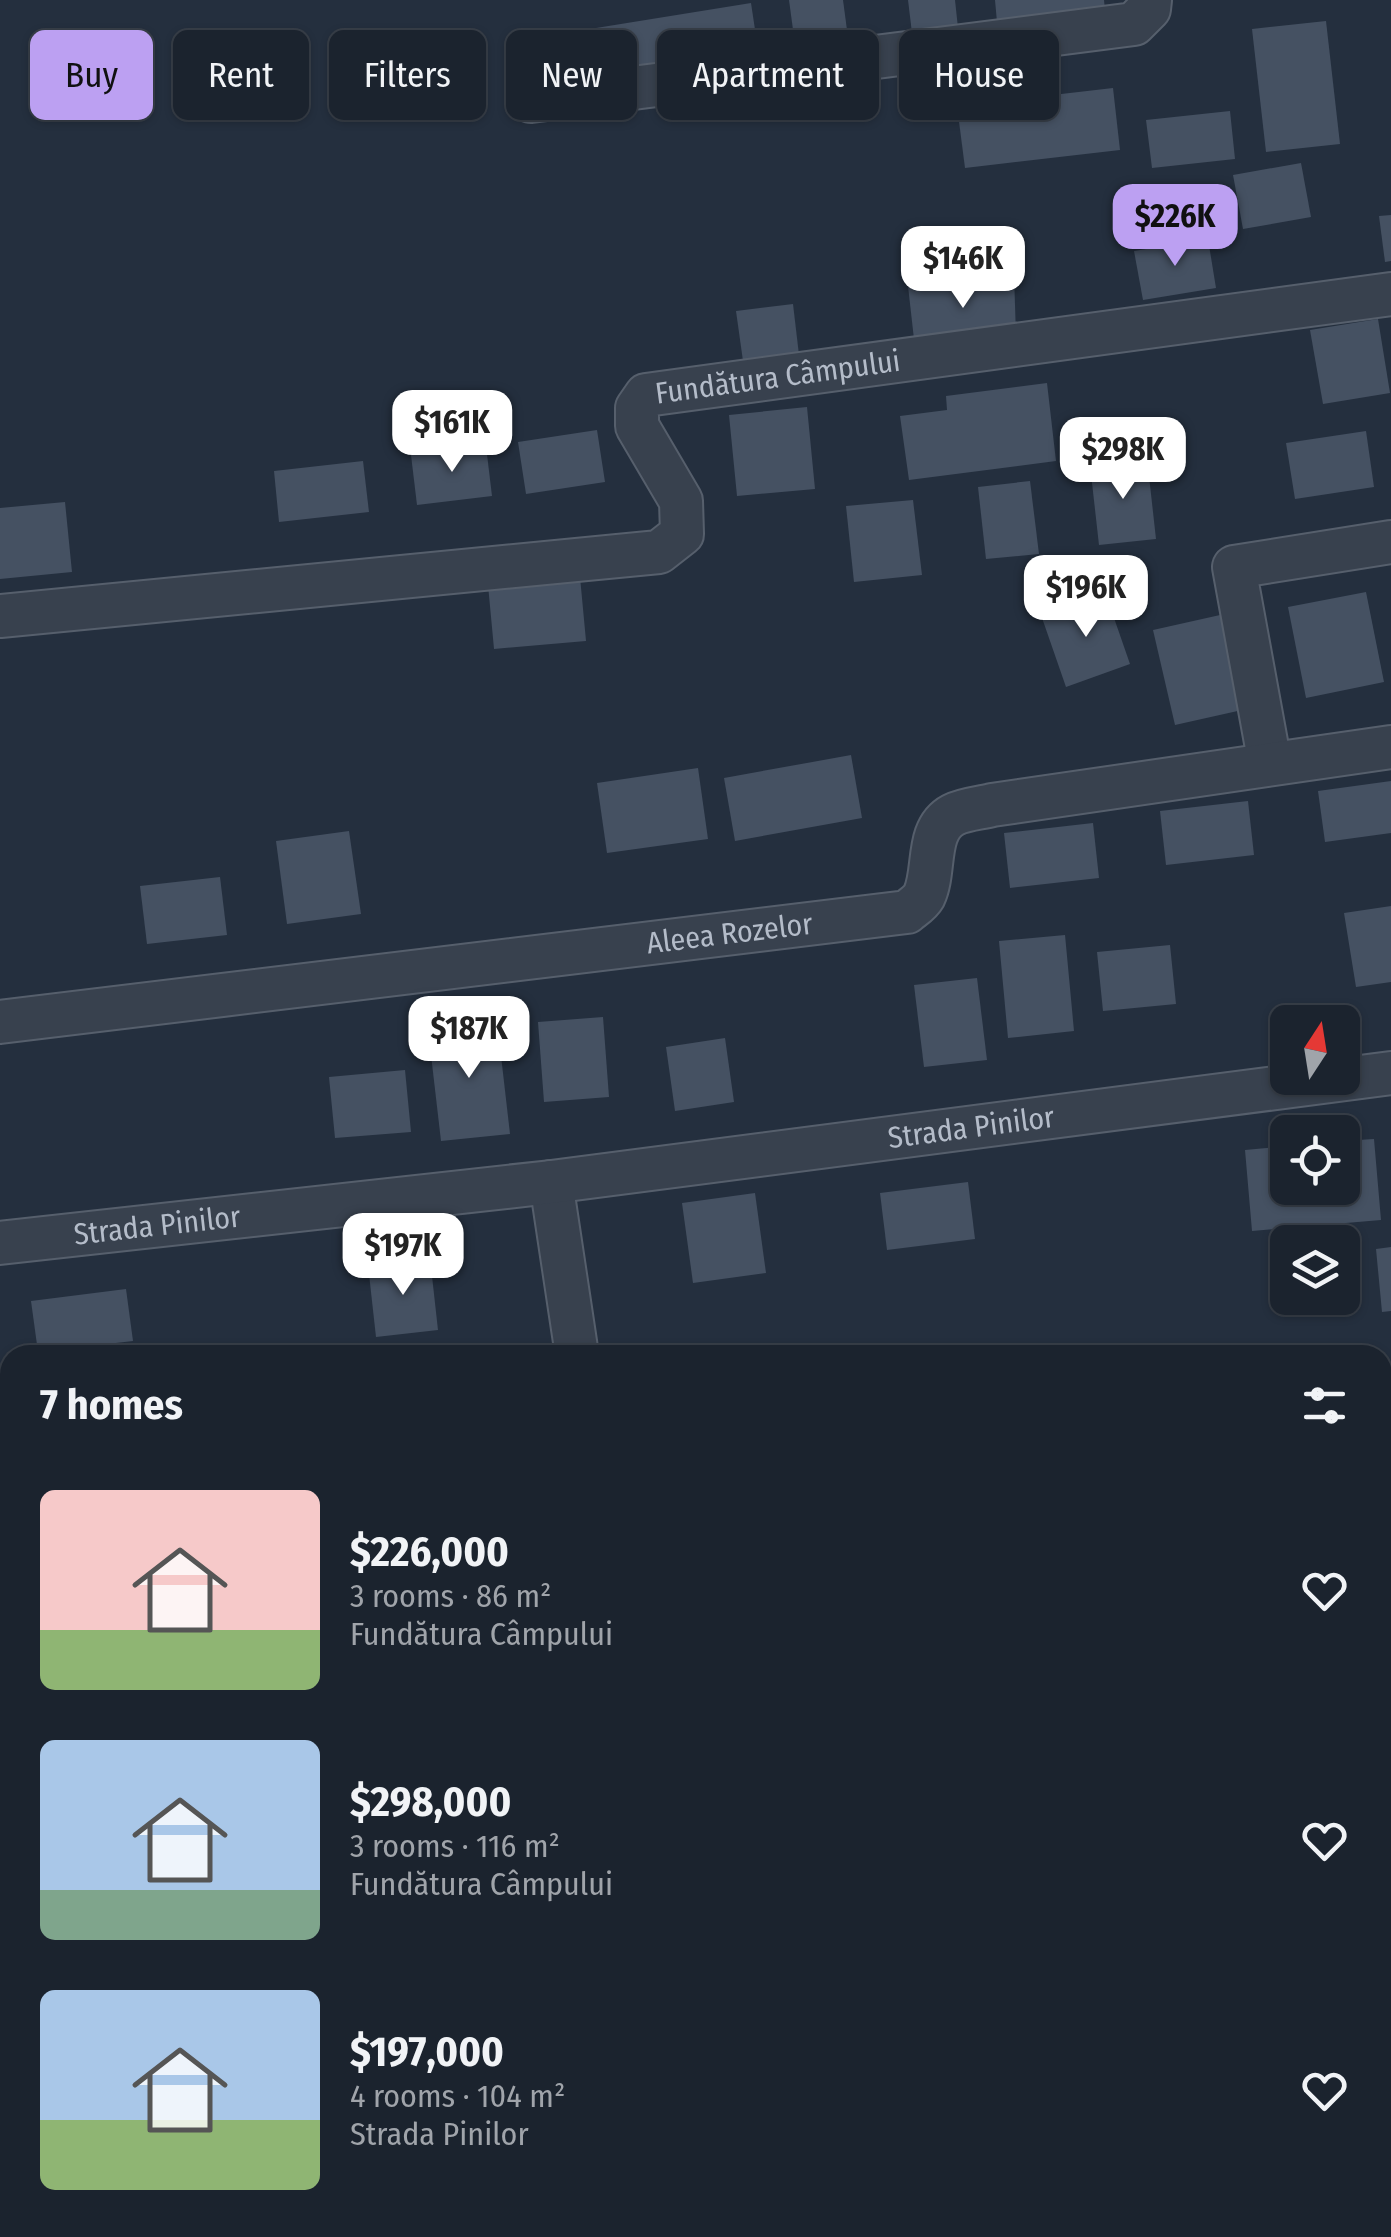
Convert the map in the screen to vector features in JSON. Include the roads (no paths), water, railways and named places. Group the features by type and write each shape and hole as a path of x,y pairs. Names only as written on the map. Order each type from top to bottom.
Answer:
{"street":[{"path":"637,88 1134,24 1149,9 1150,0"},
{"name":"Fundătura Câmpului","path":"0,616 659,552 682,534 681,501 637,426 637,408 646,395 1391,294"},
{"path":"1270,764 1234,567 1391,542"},
{"name":"Aleea Rozelor","path":"0,1022 907,912 922,900 929,882 933,846 952,815 992,805 1391,746"},
{"name":"Strada Pinilor","path":"0,1243 552,1182 1391,1073"},
{"path":"552,1182 575,1345"}]}
